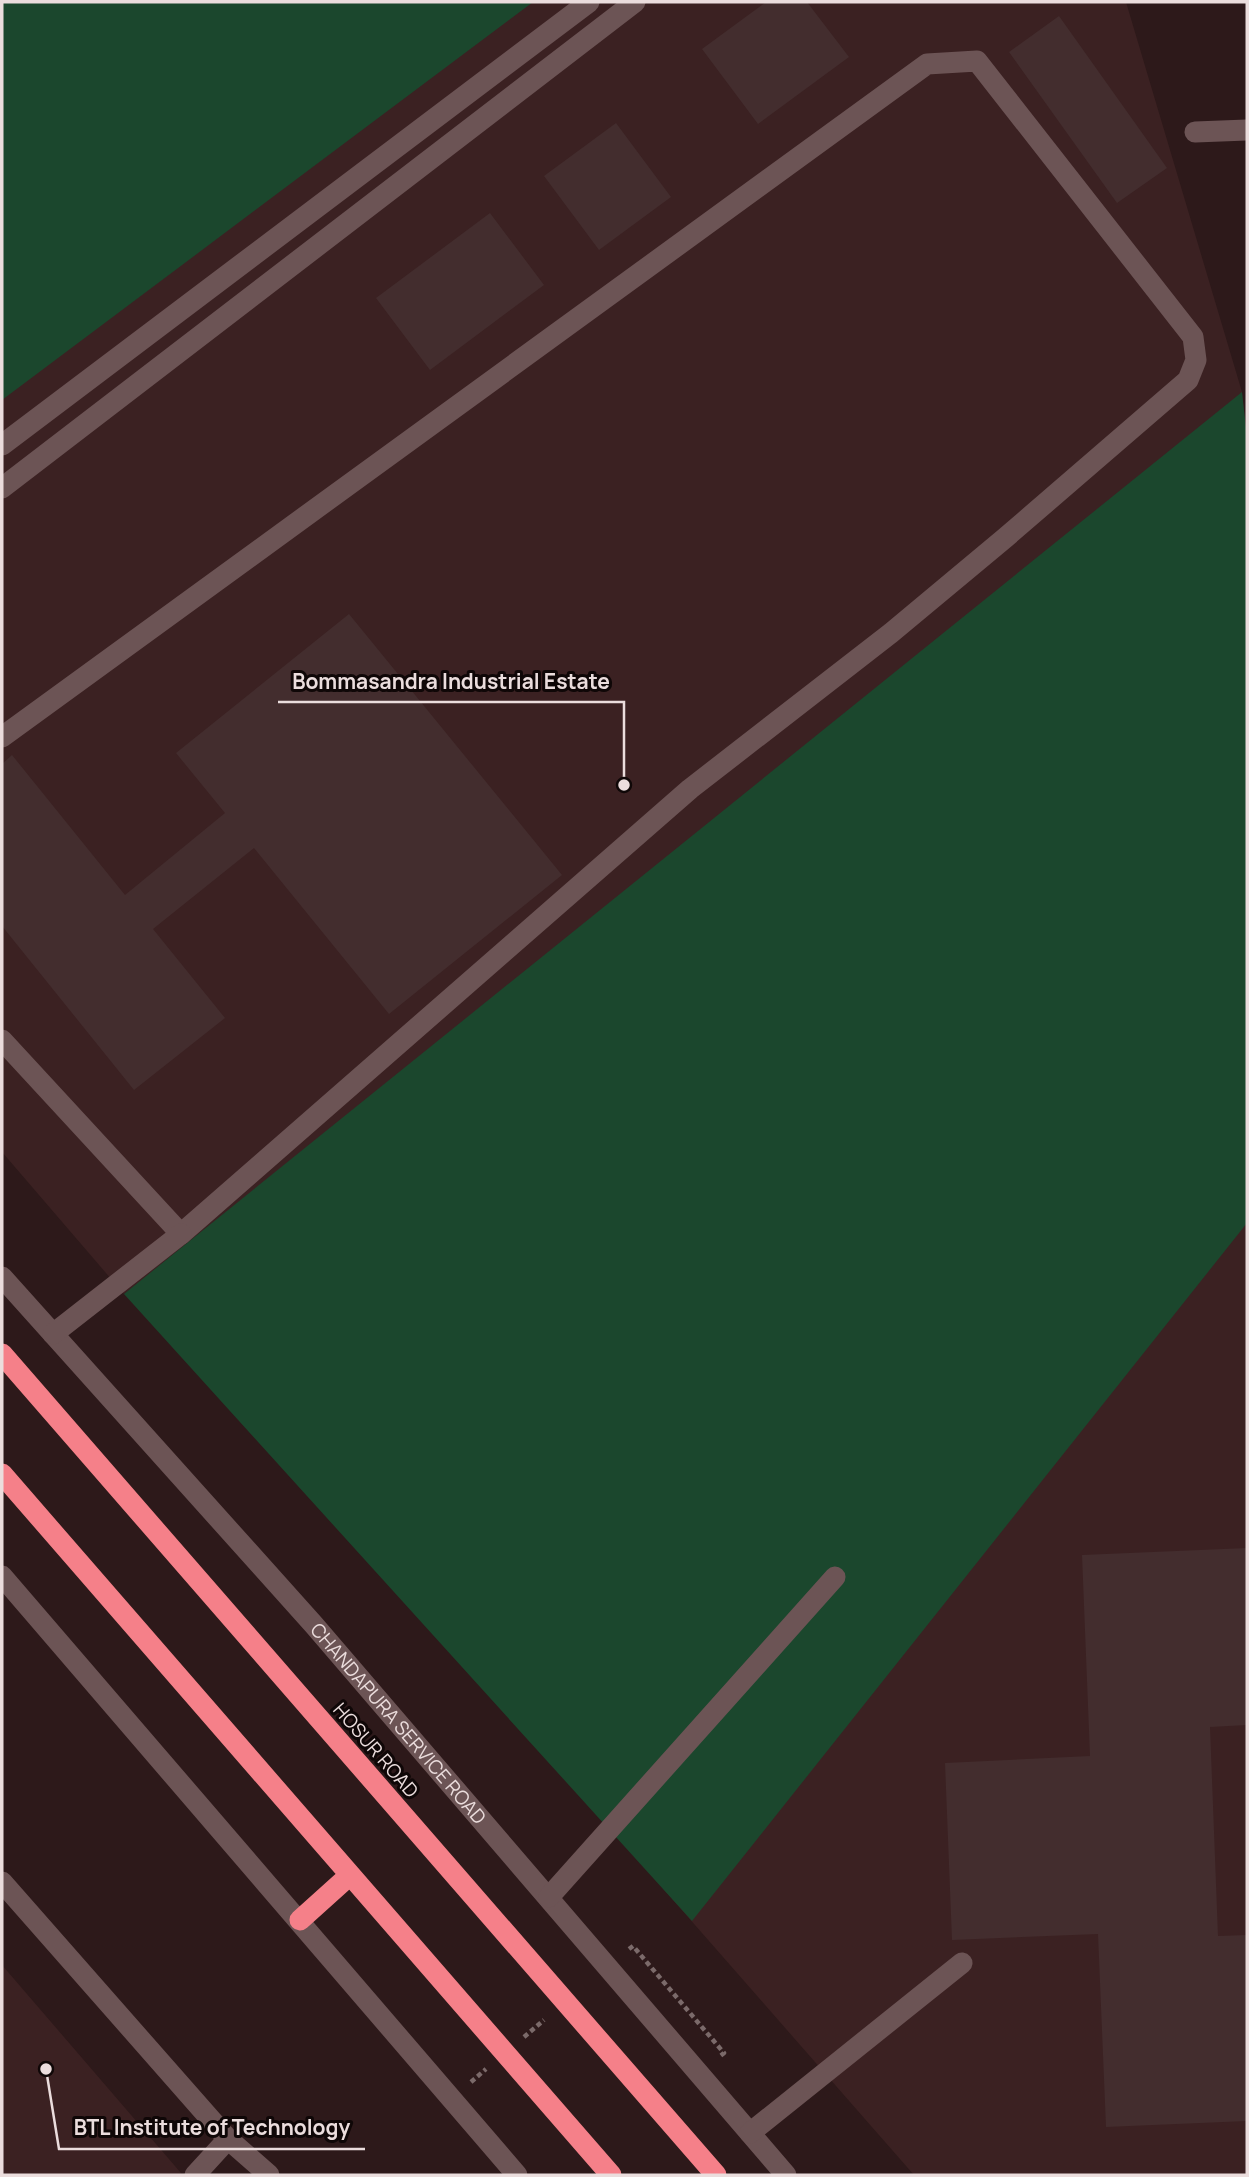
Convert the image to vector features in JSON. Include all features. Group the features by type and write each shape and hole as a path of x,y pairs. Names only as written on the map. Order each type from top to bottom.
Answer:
{"highway":[{"name":"HOSUR ROAD","path":"2,1354 716,2175"},
{"path":"2,1474 611,2175"},
{"path":"300,1920 350,1875"}],"street":[{"path":"2,445 589,2"},
{"path":"2,488 635,2"},
{"path":"2,737 926,64 977,61 1192,337 1196,360 1188,380 900,625 690,789 181,1234 52,1334"},
{"path":"1195,132 1247,130"},
{"path":"2,1040 181,1234"},
{"name":"CHANDAPURA SERVICE ROAD","path":"2,1277 314,1625 786,2175"},
{"path":"2,1576 517,2175"},
{"path":"549,1897 835,1577"},
{"path":"2,1882 228,2139 269,2175"},
{"path":"750,2133 962,1963"},
{"path":"195,2175 228,2139"}],"path":[{"path":"622,1954 632,1945 724,2053"},
{"path":"520,2040 551,2014"},
{"path":"469,2083 489,2066"}],"shaded area":[{"path":"2,2 1126,2 1242,392 1247,437 1247,2175 914,2175 135,1286 124,1294 2,1152"},
{"path":"2,1965 181,2173 179,2175 2,2175"}],"green space":[{"path":"2,2 533,2 2,400"},
{"path":"1242,392 1247,437 1247,1223 692,1921 124,1294"}],"building":[{"path":"766,2 807,2 849,57 758,124 702,49"},
{"path":"1059,16 1167,168 1117,203 1009,52"},
{"path":"616,123 671,197 599,250 544,176"},
{"path":"490,213 544,285 430,370 376,298"},
{"path":"349,614 562,875 389,1014 254,848 153,929 225,1018 134,1090 2,926 2,764 12,755 125,895 225,813 176,753"},
{"path":"1247,1548 1247,1725 1210,1727 1218,1936 1247,1935 1247,2121 1106,2127 1098,1934 952,1940 945,1763 1090,1756 1082,1555"}],"place":[{"name":"Bommasandra Industrial Estate","path":"624,785"},
{"name":"BTL Institute of Technology","path":"46,2069"}]}
